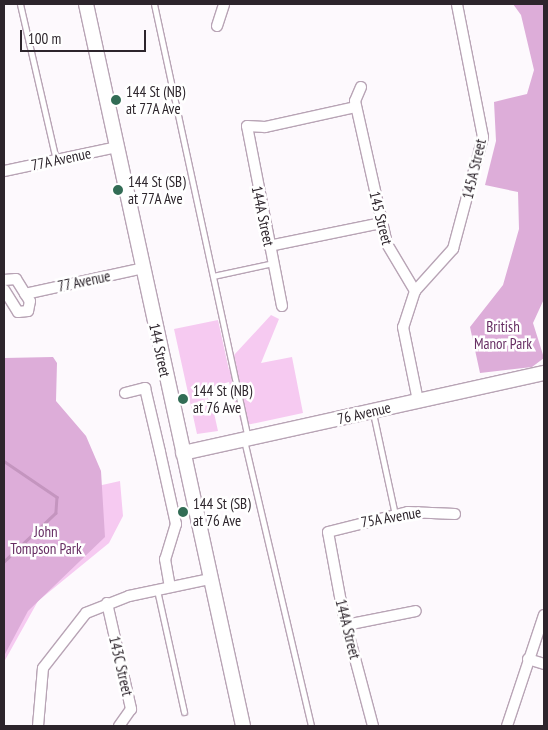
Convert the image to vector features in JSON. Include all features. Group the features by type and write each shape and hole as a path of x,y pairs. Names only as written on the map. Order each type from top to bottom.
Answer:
{"main road":[{"name":"144 Street","path":"86,4 243,726"},
{"name":"76 Avenue","path":"183,453 544,373"}],"street":[{"path":"89,19 91,4"},
{"path":"217,26 224,4"},
{"name":"145A Street","path":"415,290 453,249 483,138 457,4"},
{"name":"145 Street","path":"361,87 356,107 381,223 389,251 415,290"},
{"name":"144A Street","path":"282,306 272,263 247,126 265,127 356,107"},
{"name":"77A Avenue","path":"4,171 117,147"},
{"path":"269,246 381,223"},
{"name":"77 Avenue","path":"25,294 143,268"},
{"path":"4,280 14,277 31,306 20,313 4,290"},
{"path":"415,290 403,327 418,401"},
{"path":"125,393 145,388 176,524 165,559 170,587"},
{"name":"75A Avenue","path":"328,532 422,510 455,514"},
{"name":"144A Street","path":"328,532 346,625 373,726"},
{"path":"38,726 41,677 48,659 86,613 107,603 210,579"},
{"name":"143C Street","path":"107,603 131,709 119,726"},
{"path":"346,625 416,611"},
{"path":"507,726 544,615"},
{"path":"528,659 544,664"}],"lane":[{"path":"20,4 56,160"},
{"path":"154,4 214,276 246,439 311,726"},
{"path":"214,276 272,263"},
{"path":"373,411 395,515"},
{"path":"157,590 184,712"}],"green space":[{"name":"British Manor Park","path":"513,4 544,4 544,299 533,323 544,358 532,367 480,373 470,327 503,285 519,229 518,192 485,185 496,141 494,102 527,94 534,70 521,15"},
{"path":"271,315 279,319 261,363 292,357 303,413 242,426 229,382 208,388 205,394 212,404 218,431 197,434 174,329 218,320 229,370 237,368 234,355"},
{"path":"53,357 57,363 56,401 86,436 101,471 105,537 28,611 4,656 4,358"},
{"name":"John Tompson Park","path":"120,481 123,516 109,543 38,601 4,662 4,507"}],"waterway":[{"path":"4,461 57,497 56,513 4,562"}],"place":[{"name":"144 St (NB) at 77A Ave","path":"116,100"},
{"name":"144 St (SB) at 77A Ave","path":"118,190"},
{"name":"144 St (NB) at 76 Ave","path":"183,399"},
{"name":"144 St (SB) at 76 Ave","path":"183,512"}]}
